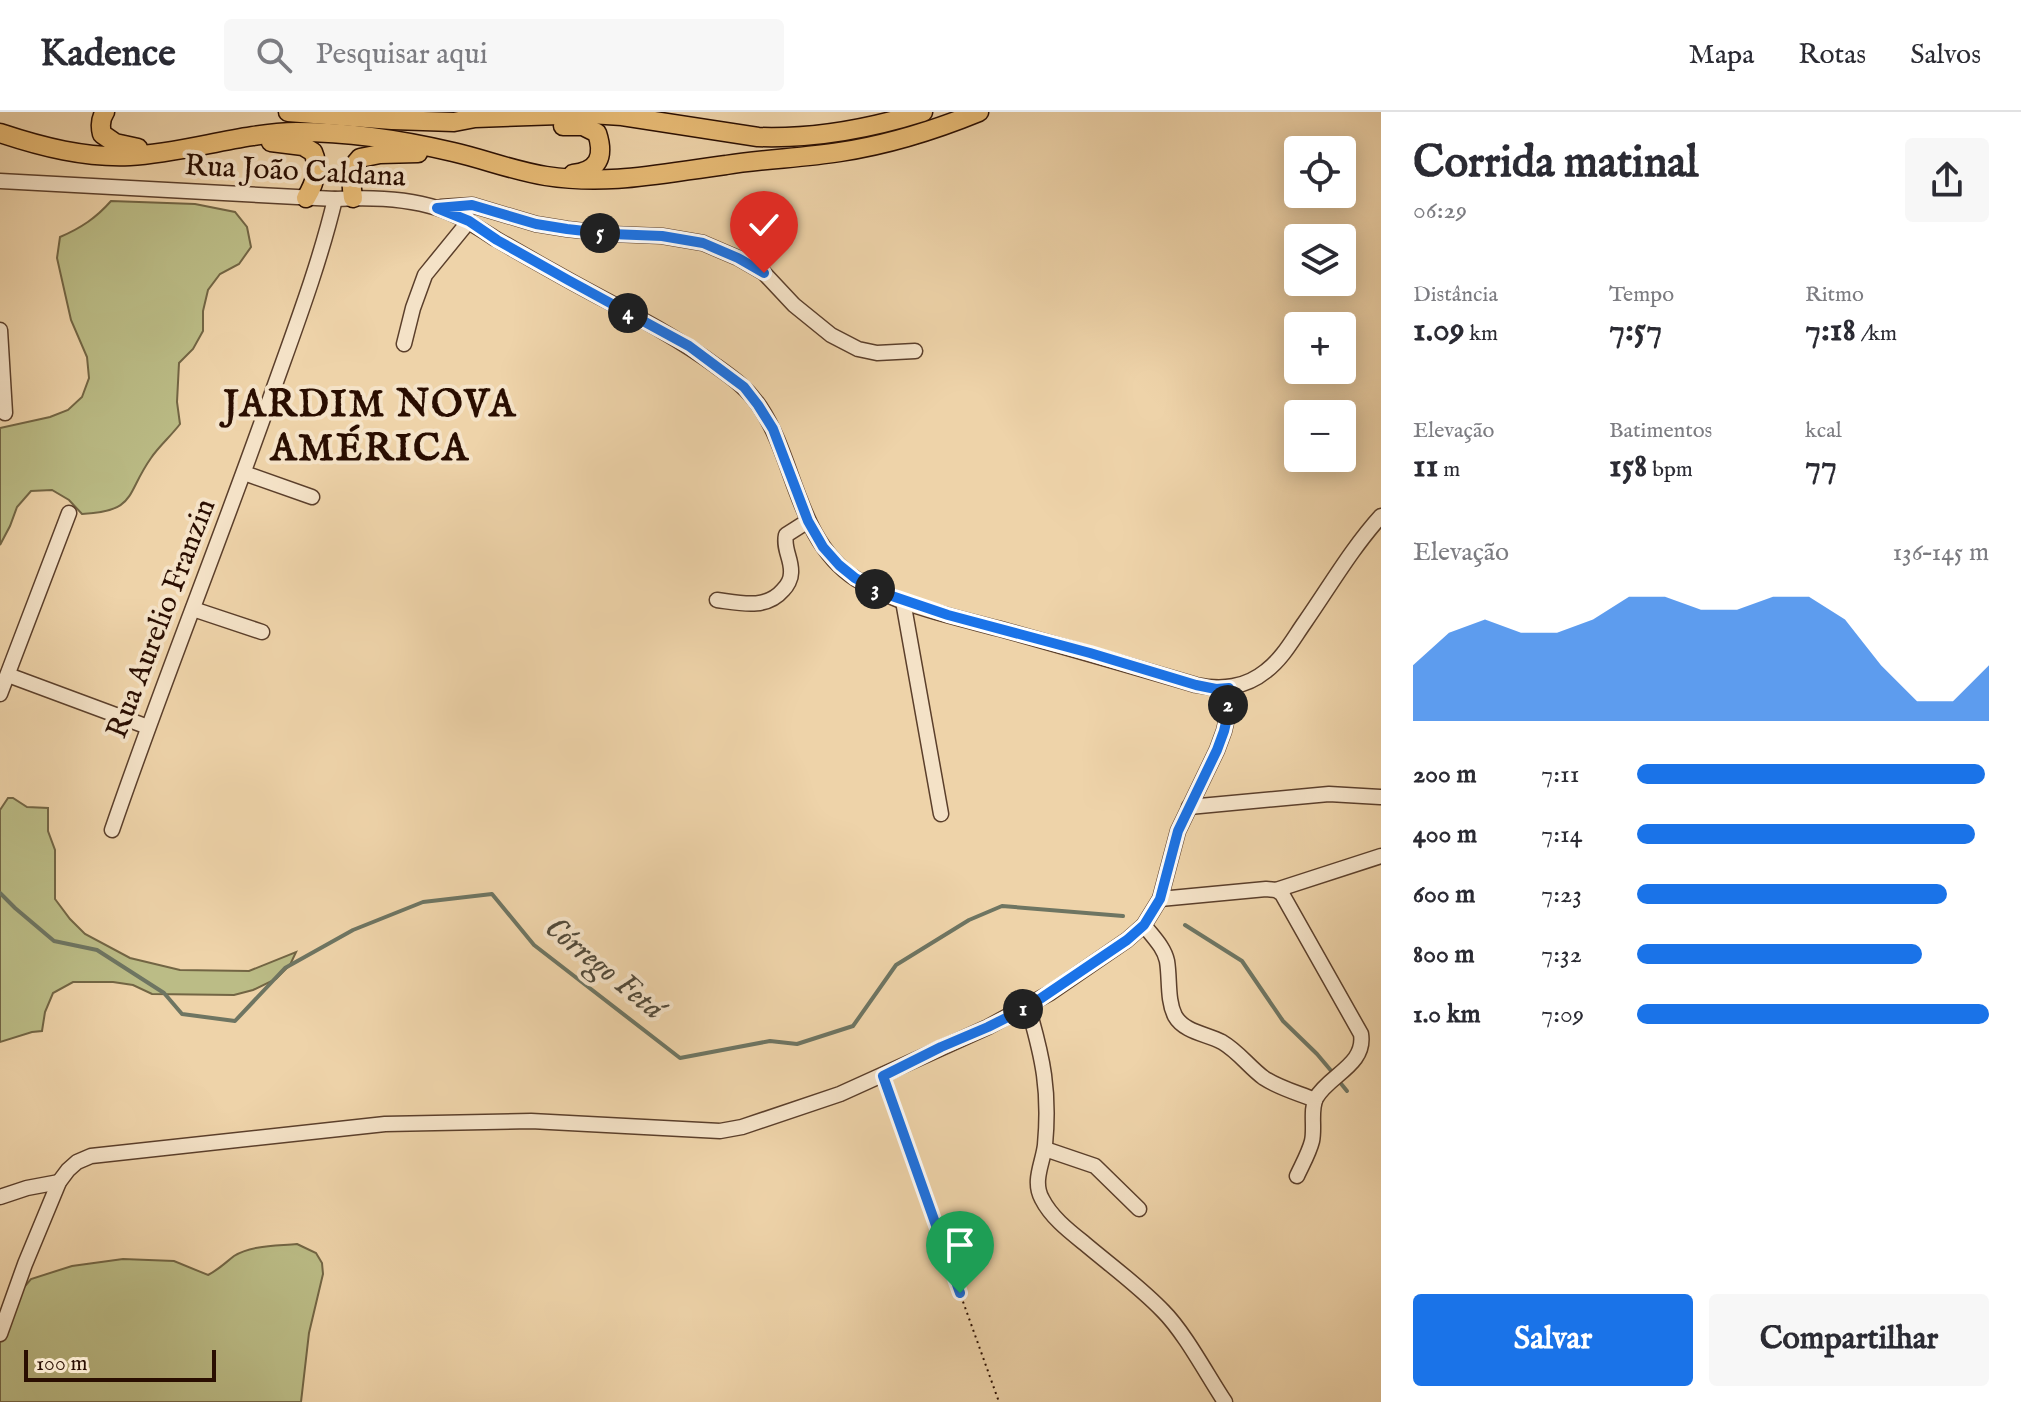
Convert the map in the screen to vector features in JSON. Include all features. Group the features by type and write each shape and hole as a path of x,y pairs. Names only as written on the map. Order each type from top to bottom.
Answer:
{"main road":[{"path":"105,112 101,123 102,134 128,147 164,148 298,132 382,138 456,152 537,173 577,174 593,168 600,157 601,145 597,133 583,126 526,128 469,115"},
{"path":"288,112 454,122 469,115 590,114 781,138 839,133 923,112"},
{"path":"344,198 352,168 356,161 366,155 403,152 528,171 542,176 629,180 727,164 839,152 902,138 979,112"},
{"path":"0,133 55,149 101,156 132,156 245,137 303,146 313,152 317,163 315,182 306,198"}],"street":[{"name":"Rua João Caldana","path":"0,181 412,203 437,208 469,221 497,240 689,346 744,387 773,429 808,521 823,547 855,578 903,601 1196,685 1229,688"},
{"name":"Rua Aurelio Franzin","path":"112,830 344,198"},
{"path":"437,208 472,205 536,224 703,243 764,273 794,305 831,335 858,349 877,353 915,351"},
{"path":"404,344 425,275 469,221"},
{"path":"0,330 5,413"},
{"path":"244,473 312,497"},
{"path":"0,694 69,513"},
{"path":"0,1334 59,1182 77,1162 91,1156 385,1124 531,1121 720,1131 742,1127 826,1099 883,1076 1028,1007 1127,940 1144,925 1160,899 1178,831 1224,731 1229,688 1265,672 1283,654 1362,536 1381,516"},
{"path":"717,600 762,604 778,596 787,586 791,573 785,546 786,535 808,521"},
{"path":"903,601 941,814"},
{"path":"193,609 262,632"},
{"path":"8,675 148,727"},
{"path":"1189,807 1329,794 1380,797"},
{"path":"1160,899 1276,890 1381,856"},
{"path":"1276,890 1282,894 1361,1034 1361,1050 1356,1058 1315,1100 1311,1143 1297,1176"},
{"path":"1144,925 1163,950 1174,1014 1180,1023 1235,1050 1273,1083 1315,1100"},
{"path":"1028,1007 1041,1051 1047,1089 1045,1149 1038,1176 1041,1197 1066,1229 1164,1311 1225,1402"},
{"path":"1045,1149 1095,1166 1139,1209"},
{"path":"0,1197 59,1182"}],"path":[{"path":"883,1076 999,1402"}],"green space":[{"path":"111,201 195,204 235,212 247,227 251,247 239,264 220,274 208,290 203,311 203,331 193,349 179,363 177,402 180,424 151,458 127,499 112,509 82,514 69,500 52,490 31,491 17,507 0,545 0,428 68,410 82,397 89,378 87,357 71,320 57,258 60,237 88,222"},
{"path":"8,798 27,807 48,808 48,831 55,850 55,899 85,934 130,958 180,970 249,971 296,952 290,965 276,979 234,995 152,994 133,985 73,982 53,993 45,1012 42,1031 0,1042 0,810"},
{"path":"297,1244 316,1253 322,1263 323,1274 309,1333 301,1402 0,1402 0,1337 19,1293 31,1279 72,1266 123,1259 174,1261 208,1275 248,1250"}],"waterway":[{"name":"Córrego Fetá","path":"0,893 54,941 97,950 164,993 182,1014 235,1021 285,968 353,930 423,902 492,894 534,945 680,1058 770,1041 797,1044 853,1026 896,965 969,920 1002,906 1123,916"},
{"name":"Córrego Fetá","path":"1185,925 1242,961 1283,1021 1333,1073"},
{"name":"Córrego Fetá","path":"1338,1080 1347,1091"}],"district":[{"name":"JARDIM NOVA AMÉRICA","path":"370,428"}],"route":[{"path":"764,273 703,243 536,224 472,205 437,208 469,221 497,240 689,346 744,387 773,429 808,521 823,547 855,578 903,601 948,615 1196,685 1229,688 1224,731 1178,831 1160,899 1144,925 1127,940 1028,1007 883,1076 960,1293"}]}
